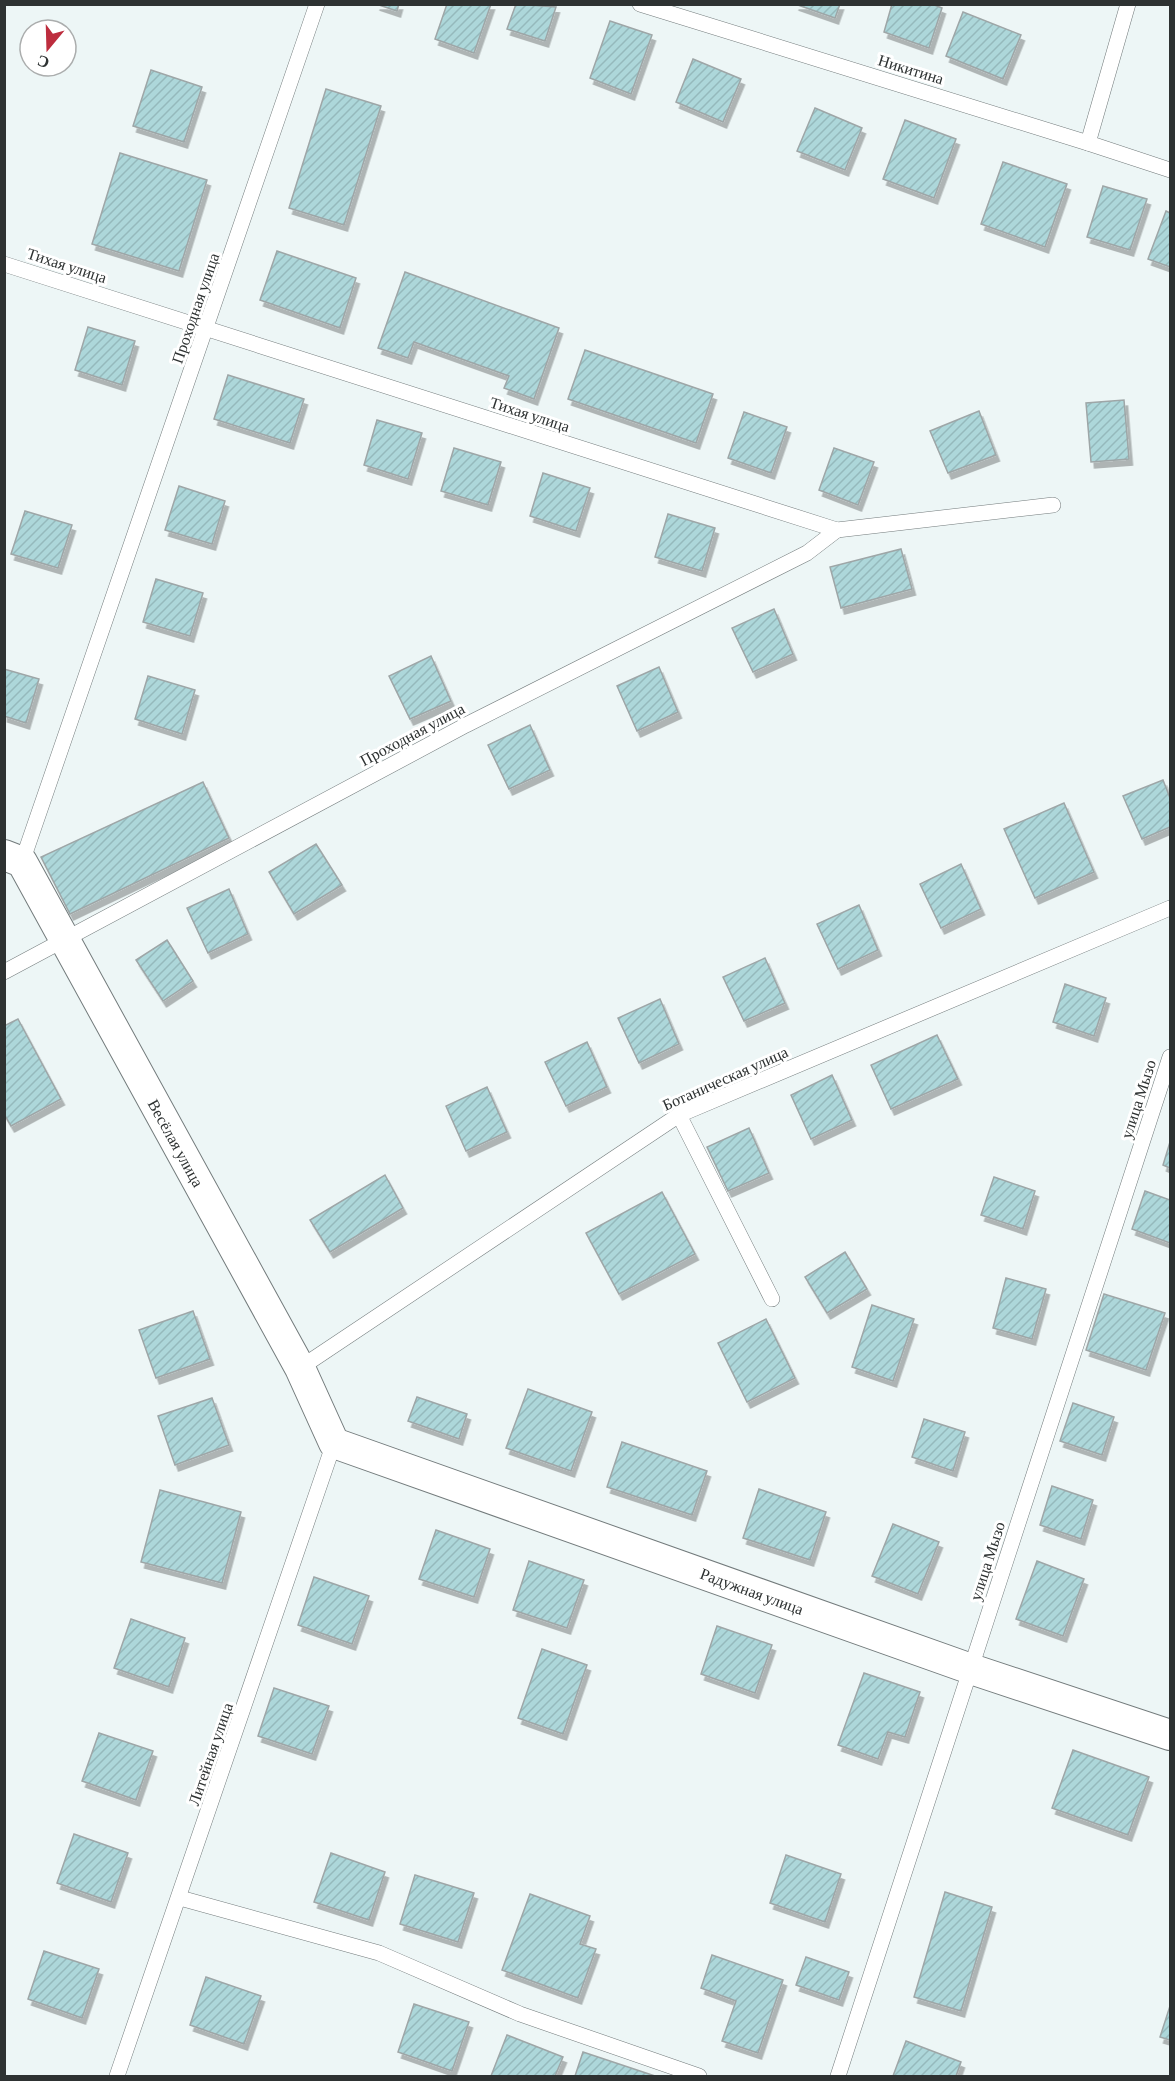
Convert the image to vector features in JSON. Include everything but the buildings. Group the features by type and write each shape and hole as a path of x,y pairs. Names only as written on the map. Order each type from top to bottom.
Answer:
{"street":[{"name":"Весёлая улица","path":"13,858 63,940 300,1368 334,1443"},
{"name":"Радужная улица","path":"334,1443 971,1669 1170,1735"}],"lane":[{"name":"Проходная улица","path":"13,858 206,330 317,4"},
{"name":"Никитина","path":"640,4 1088,142 1170,170"},
{"path":"1088,142 1128,4"},
{"name":"Тихая улица","path":"4,264 837,530 1053,505"},
{"name":"Проходная улица","path":"4,972 466,725 807,553 837,530"},
{"name":"Ботаническая улица","path":"300,1368 679,1115 1170,908"},
{"name":"улица Мызо","path":"838,2076 1170,1058"},
{"path":"679,1115 772,1299"},
{"name":"Литейная улица","path":"117,2076 180,1898 334,1443"},
{"path":"180,1898 379,1953 520,2014 699,2076"}]}
